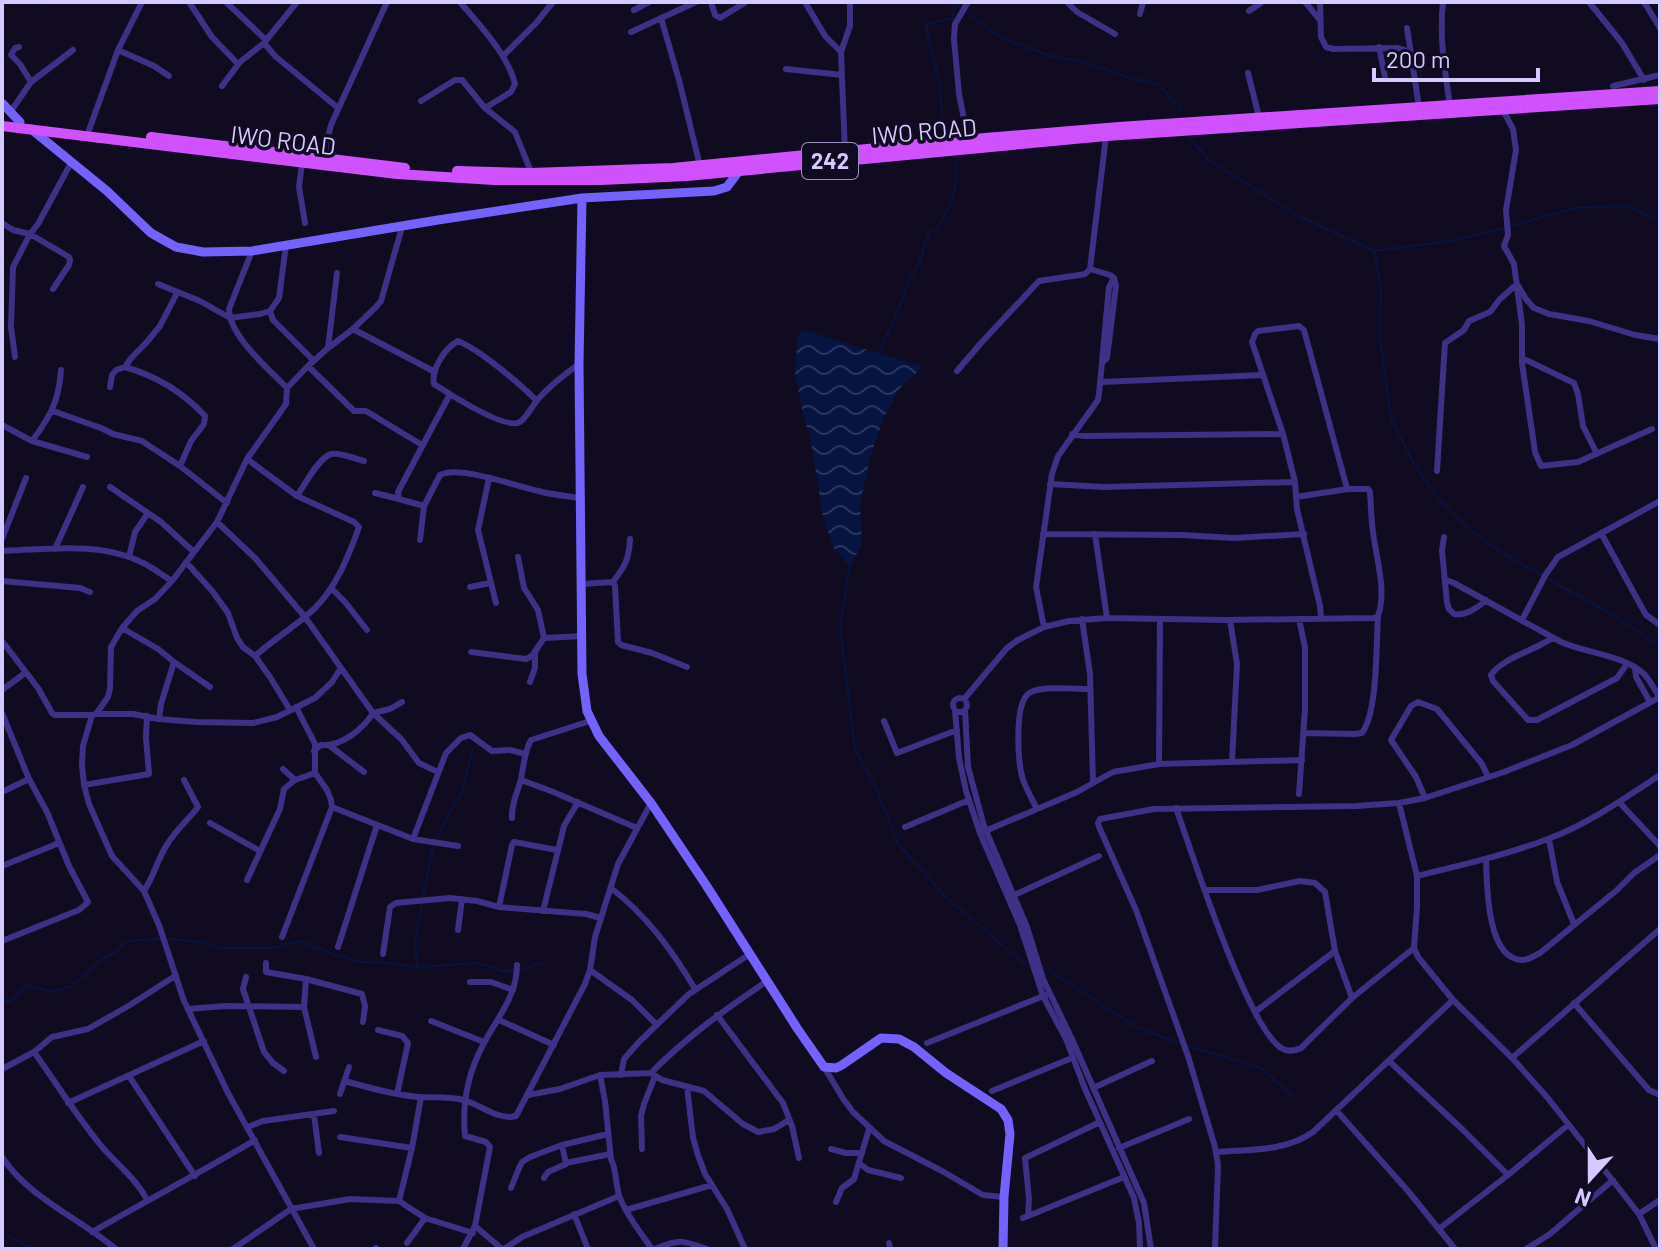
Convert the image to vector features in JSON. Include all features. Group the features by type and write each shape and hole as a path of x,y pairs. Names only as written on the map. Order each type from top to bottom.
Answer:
{"main road":[{"name":"IWO ROAD","path":"2,126 443,171 531,173 641,170 894,155 1376,114 1419,107 1660,91"},
{"name":"IWO ROAD","path":"2,119 302,163 444,178 545,181 644,179 739,171 845,152 968,139 1259,117 1503,110 1660,99"}],"street":[{"path":"89,130 118,50 142,2"},
{"path":"189,2 212,37 238,64"},
{"path":"226,2 275,56 338,108"},
{"path":"222,86 238,64 265,42 297,2"},
{"path":"326,158 331,125 387,2"},
{"path":"460,2 503,56 513,75 511,92 485,108"},
{"path":"503,56 551,5 541,2"},
{"path":"634,10 649,2"},
{"path":"675,2 679,10"},
{"path":"631,32 696,2"},
{"path":"711,2 715,15 720,18 746,2"},
{"path":"805,2 825,36 841,52"},
{"path":"845,152 841,52 850,26 850,2"},
{"path":"968,2 955,24 954,39 959,94 968,139"},
{"path":"1067,2 1077,12 1115,34"},
{"path":"1140,14 1143,2"},
{"path":"1249,11 1262,2"},
{"path":"1305,2 1320,20"},
{"path":"1320,2 1321,37 1326,47 1398,48 1411,52"},
{"path":"1443,2 1444,66 1450,106"},
{"path":"1589,2 1622,43 1644,80"},
{"path":"1644,2 1660,28"},
{"path":"661,18 700,166"},
{"path":"1407,28 1419,107"},
{"path":"19,47 11,55 31,82"},
{"path":"1379,47 1385,77"},
{"path":"11,111 31,82 73,50"},
{"path":"118,50 169,76"},
{"path":"786,69 842,75"},
{"path":"1248,73 1259,117"},
{"path":"1613,86 1660,75"},
{"path":"421,101 459,79 463,81 485,108 515,132 531,173"},
{"path":"2,103 20,122"},
{"path":"1503,110 1513,129 1516,150 1506,210 1508,235 1504,246 1514,264 1522,325 1522,358 1535,452 1541,466 1578,462 1652,429"},
{"path":"31,129 72,161 151,233 188,250 252,251 582,198 714,191 727,187 739,171"},
{"path":"957,371 1039,281 1085,274 1090,269 1106,136"},
{"path":"15,357 13,267 72,161"},
{"path":"302,163 299,187 305,223"},
{"path":"582,198 579,364 582,686 590,721 651,803 844,1100 869,1129 884,1141 983,1195 1004,1197"},
{"path":"2,223 13,230 30,234 70,260 53,289"},
{"path":"314,1249 228,1093 188,1009 144,891 112,856 89,804 84,785 83,746 94,715 108,697 111,647 122,628 172,581 217,522 247,459 286,404 287,388 381,301 402,227"},
{"path":"158,284 200,301 230,318 270,311 279,298 286,245"},
{"path":"252,251 229,309 230,318 249,347 287,388"},
{"path":"4,266 13,267"},
{"path":"1044,627 1036,587 1050,484 1058,456 1098,400 1111,329 1116,286 1114,278 1090,269"},
{"path":"328,348 337,273"},
{"path":"1517,284 1534,308 1549,314 1660,339"},
{"path":"1437,471 1445,343 1464,330 1469,321 1490,312 1517,284"},
{"path":"125,367 160,326 177,293"},
{"path":"270,311 273,320 354,411 366,411 422,445"},
{"path":"2,318 12,317"},
{"path":"1321,617 1283,434 1252,342 1258,331 1299,326 1304,330 1348,489"},
{"path":"353,329 435,372"},
{"path":"537,401 522,386 458,341 448,348 433,375 434,384 450,394 501,422 512,424 521,420 552,385 579,364"},
{"path":"1522,358 1574,383 1583,426 1597,454"},
{"path":"110,387 116,370 125,367 144,372 165,383 205,416 204,424 191,441 180,466"},
{"path":"32,441 53,411 60,389 61,370"},
{"path":"1102,382 1263,375"},
{"path":"399,499 398,492 450,394"},
{"path":"53,411 113,434 142,441 227,503"},
{"path":"2,425 32,441 87,457"},
{"path":"1072,434 1283,434"},
{"path":"297,496 326,457 334,454 364,461"},
{"path":"247,459 297,496 359,525 331,588 305,617 255,656"},
{"path":"420,540 424,506 440,475 445,472 453,471 539,492 582,498"},
{"path":"2,539 26,478"},
{"path":"489,478 478,530 496,603"},
{"path":"1050,484 1104,487 1295,482"},
{"path":"55,549 83,487"},
{"path":"110,487 161,522 194,552"},
{"path":"1296,497 1368,489 1380,571 1381,609 1373,693 1366,728 1362,733 1355,734 1303,733"},
{"path":"375,493 424,506"},
{"path":"1522,620 1558,557 1660,501"},
{"path":"129,557 135,532 148,513"},
{"path":"217,522 255,558 305,617 373,713 402,740 419,763 438,772"},
{"path":"1601,533 1646,615 1660,625"},
{"path":"1043,534 1234,538 1304,534"},
{"path":"1095,534 1107,618"},
{"path":"1444,537 1442,550 1449,609 1454,614 1464,614 1486,600"},
{"path":"613,582 627,562 630,539"},
{"path":"2,551 55,549 111,552 145,564 172,581"},
{"path":"471,652 526,659 532,656 544,638 538,610 524,588 518,557"},
{"path":"186,562 228,613 237,638 255,656 317,747 315,773 331,800 332,807 282,937"},
{"path":"1215,1249 1217,1152 1188,1056 1141,923 1098,823 1106,817 1154,809 1356,806 1425,798 1572,745 1660,697 1643,672 1615,658 1577,649 1552,638 1446,580"},
{"path":"2,581 80,588 90,592"},
{"path":"582,584 613,582"},
{"path":"613,582 618,642 687,667"},
{"path":"470,587 490,583"},
{"path":"331,588 367,630"},
{"path":"1140,1249 1136,1207 1072,1058 1011,897 969,800 959,758 953,706 956,699 964,699 1007,648 1044,627 1082,619 1107,618 1230,620 1378,616"},
{"path":"1082,619 1090,674 1093,782"},
{"path":"1159,764 1160,619"},
{"path":"1299,619 1305,647 1299,794"},
{"path":"1230,620 1237,664 1232,762"},
{"path":"122,628 158,649 210,687"},
{"path":"544,638 582,636"},
{"path":"1552,638 1499,666 1491,675 1528,720 1537,720 1617,678 1627,664"},
{"path":"2,641 55,715 133,714 159,719 249,724 277,717 315,698 341,668"},
{"path":"530,682 535,668 535,650"},
{"path":"159,719 174,662"},
{"path":"1635,668 1636,677 1650,702"},
{"path":"2,690 25,673"},
{"path":"1644,690 1652,685"},
{"path":"1037,809 1023,780 1020,759 1019,715 1025,697 1031,692 1045,689 1090,689"},
{"path":"964,699 967,706 968,767 983,832"},
{"path":"317,747 344,740 362,727 373,713 402,702"},
{"path":"1425,798 1416,777 1391,740 1411,706 1418,702 1437,709 1482,764 1488,777"},
{"path":"955,710 965,710"},
{"path":"2,713 29,779 88,902 86,906 2,941"},
{"path":"84,785 149,774 147,716"},
{"path":"512,818 512,807 531,740 590,721"},
{"path":"884,721 897,753 957,730"},
{"path":"413,839 449,748 466,735 495,752 510,750 525,754"},
{"path":"330,746 364,772"},
{"path":"983,832 1077,792 1113,772 1159,764 1302,760"},
{"path":"283,769 295,780"},
{"path":"247,880 280,809 284,789 295,780 315,773"},
{"path":"1417,876 1549,839 1619,802 1660,775"},
{"path":"2,792 29,779"},
{"path":"144,891 169,841 198,807 184,780"},
{"path":"521,780 637,828"},
{"path":"905,827 969,800"},
{"path":"543,911 557,850 567,819 578,802"},
{"path":"1619,802 1660,846"},
{"path":"345,1081 397,1094 466,1100 504,1117 516,1116 585,984 595,937 622,853 651,803"},
{"path":"1399,803 1417,876 1414,948 1418,957 1453,1000 1547,1097 1639,1214 1656,1249"},
{"path":"332,807 413,839 458,846"},
{"path":"1176,808 1239,978 1255,1012 1279,1047 1294,1051 1301,1048 1352,998 1414,948"},
{"path":"210,823 260,851"},
{"path":"338,947 377,825"},
{"path":"1549,839 1557,882 1574,924"},
{"path":"499,907 514,842 557,850"},
{"path":"2,866 59,843"},
{"path":"1486,859 1489,916 1501,946 1518,960 1527,960 1540,953 1634,873 1660,855"},
{"path":"1011,897 1099,856"},
{"path":"1205,890 1257,890 1300,881 1315,883 1325,892 1335,951 1352,998"},
{"path":"611,888 639,911 678,961 695,989"},
{"path":"383,954 390,907 396,903 462,899 499,907 557,910 601,918"},
{"path":"458,930 462,899"},
{"path":"1512,1058 1659,933"},
{"path":"1255,1012 1335,951"},
{"path":"621,1075 624,1059 695,989 750,954"},
{"path":"266,963 266,972 362,994 365,1006 363,1022"},
{"path":"463,1249 474,1229 490,1147 486,1142 465,1136 469,1074 513,990 517,965"},
{"path":"590,970 632,1000 657,1025"},
{"path":"2,1069 34,1052 52,1037 88,1029 175,976"},
{"path":"246,977 243,989 264,1052 284,1071"},
{"path":"306,979 304,1007 316,1057"},
{"path":"642,1149 641,1116 653,1074 673,1050 767,981"},
{"path":"470,982 491,982 513,990"},
{"path":"927,1043 1046,994"},
{"path":"1046,994 1093,1088 1144,1203 1151,1249"},
{"path":"1217,1152 1290,1145 1300,1141 1453,1000"},
{"path":"1574,1003 1649,1090 1660,1095"},
{"path":"188,1009 304,1007"},
{"path":"717,1015 783,1103 799,1158"},
{"path":"499,1020 554,1045"},
{"path":"431,1021 484,1042"},
{"path":"378,1030 402,1036 408,1043 397,1094"},
{"path":"824,1067 836,1068 875,1041 893,1038 914,1047 1005,1114 1010,1128 1003,1249"},
{"path":"70,1107 204,1041"},
{"path":"34,1052 70,1107 147,1200"},
{"path":"992,1091 1072,1058"},
{"path":"1093,1088 1152,1061"},
{"path":"1389,1061 1508,1175"},
{"path":"340,1094 349,1067"},
{"path":"528,1095 560,1089 600,1075 653,1074 704,1091 743,1124 758,1132 774,1129 789,1120"},
{"path":"600,1075 610,1154 619,1196 626,1210 654,1249 681,1241 707,1249"},
{"path":"129,1076 195,1176"},
{"path":"687,1087 693,1138 705,1174 727,1209 745,1249"},
{"path":"399,1201 421,1097"},
{"path":"1336,1110 1455,1249"},
{"path":"248,1127 263,1121 334,1111"},
{"path":"314,1115 319,1153"},
{"path":"1119,1148 1189,1119"},
{"path":"1100,1122 1025,1158 1029,1199 1026,1217 1124,1177"},
{"path":"1440,1228 1568,1125"},
{"path":"836,1202 842,1188 854,1179 869,1129"},
{"path":"511,1188 522,1162 562,1145 608,1134"},
{"path":"340,1137 412,1148"},
{"path":"92,1232 255,1140"},
{"path":"562,1145 566,1163"},
{"path":"831,1149 862,1153"},
{"path":"544,1178 548,1172 566,1163 610,1154"},
{"path":"2,1157 31,1189 116,1249"},
{"path":"859,1163 868,1170 901,1178"},
{"path":"1526,1249 1550,1234 1613,1180"},
{"path":"626,1210 712,1185"},
{"path":"233,1249 291,1209 350,1199 399,1201 425,1218 443,1225 474,1229 503,1249 522,1237 619,1196"},
{"path":"1639,1214 1660,1200"},
{"path":"574,1214 588,1249"},
{"path":"407,1243 425,1218"}],"water":[{"path":"803,330 923,367 901,387 884,417 870,457 860,505 862,543 850,567 833,547 823,516 811,441 795,372 798,336"}],"waterway":[{"path":"43,2 46,7"},
{"path":"943,123 939,80 927,24 953,18 955,9 949,2"},
{"path":"953,2 960,8"},
{"path":"965,12 1001,38 1051,56 1084,62 1158,84 1182,109"},
{"path":"1188,136 1211,162 1301,217 1374,251 1381,287 1380,338 1391,419 1413,462 1438,499 1471,530 1505,555 1543,575"},
{"path":"879,353 909,280 918,266 929,233 938,227 952,202 957,174 955,163"},
{"path":"1511,226 1575,208 1628,206 1660,221"},
{"path":"1374,251 1450,241 1505,228"},
{"path":"850,565 840,627 855,749 877,790 898,844 947,898 1026,965"},
{"path":"1548,579 1660,646"},
{"path":"417,967 415,940 432,851 463,790 472,750"},
{"path":"2,1001 10,1001 28,985 51,992 72,986 126,941 160,939"},
{"path":"166,939 202,942 220,948 273,948 300,941 362,962 417,967 478,963 502,971 513,971"},
{"path":"519,970 541,963"},
{"path":"1042,966 1138,1028 1182,1044"},
{"path":"1188,1046 1261,1068 1293,1096"},
{"path":"2,1235 18,1240 31,1249"}]}
